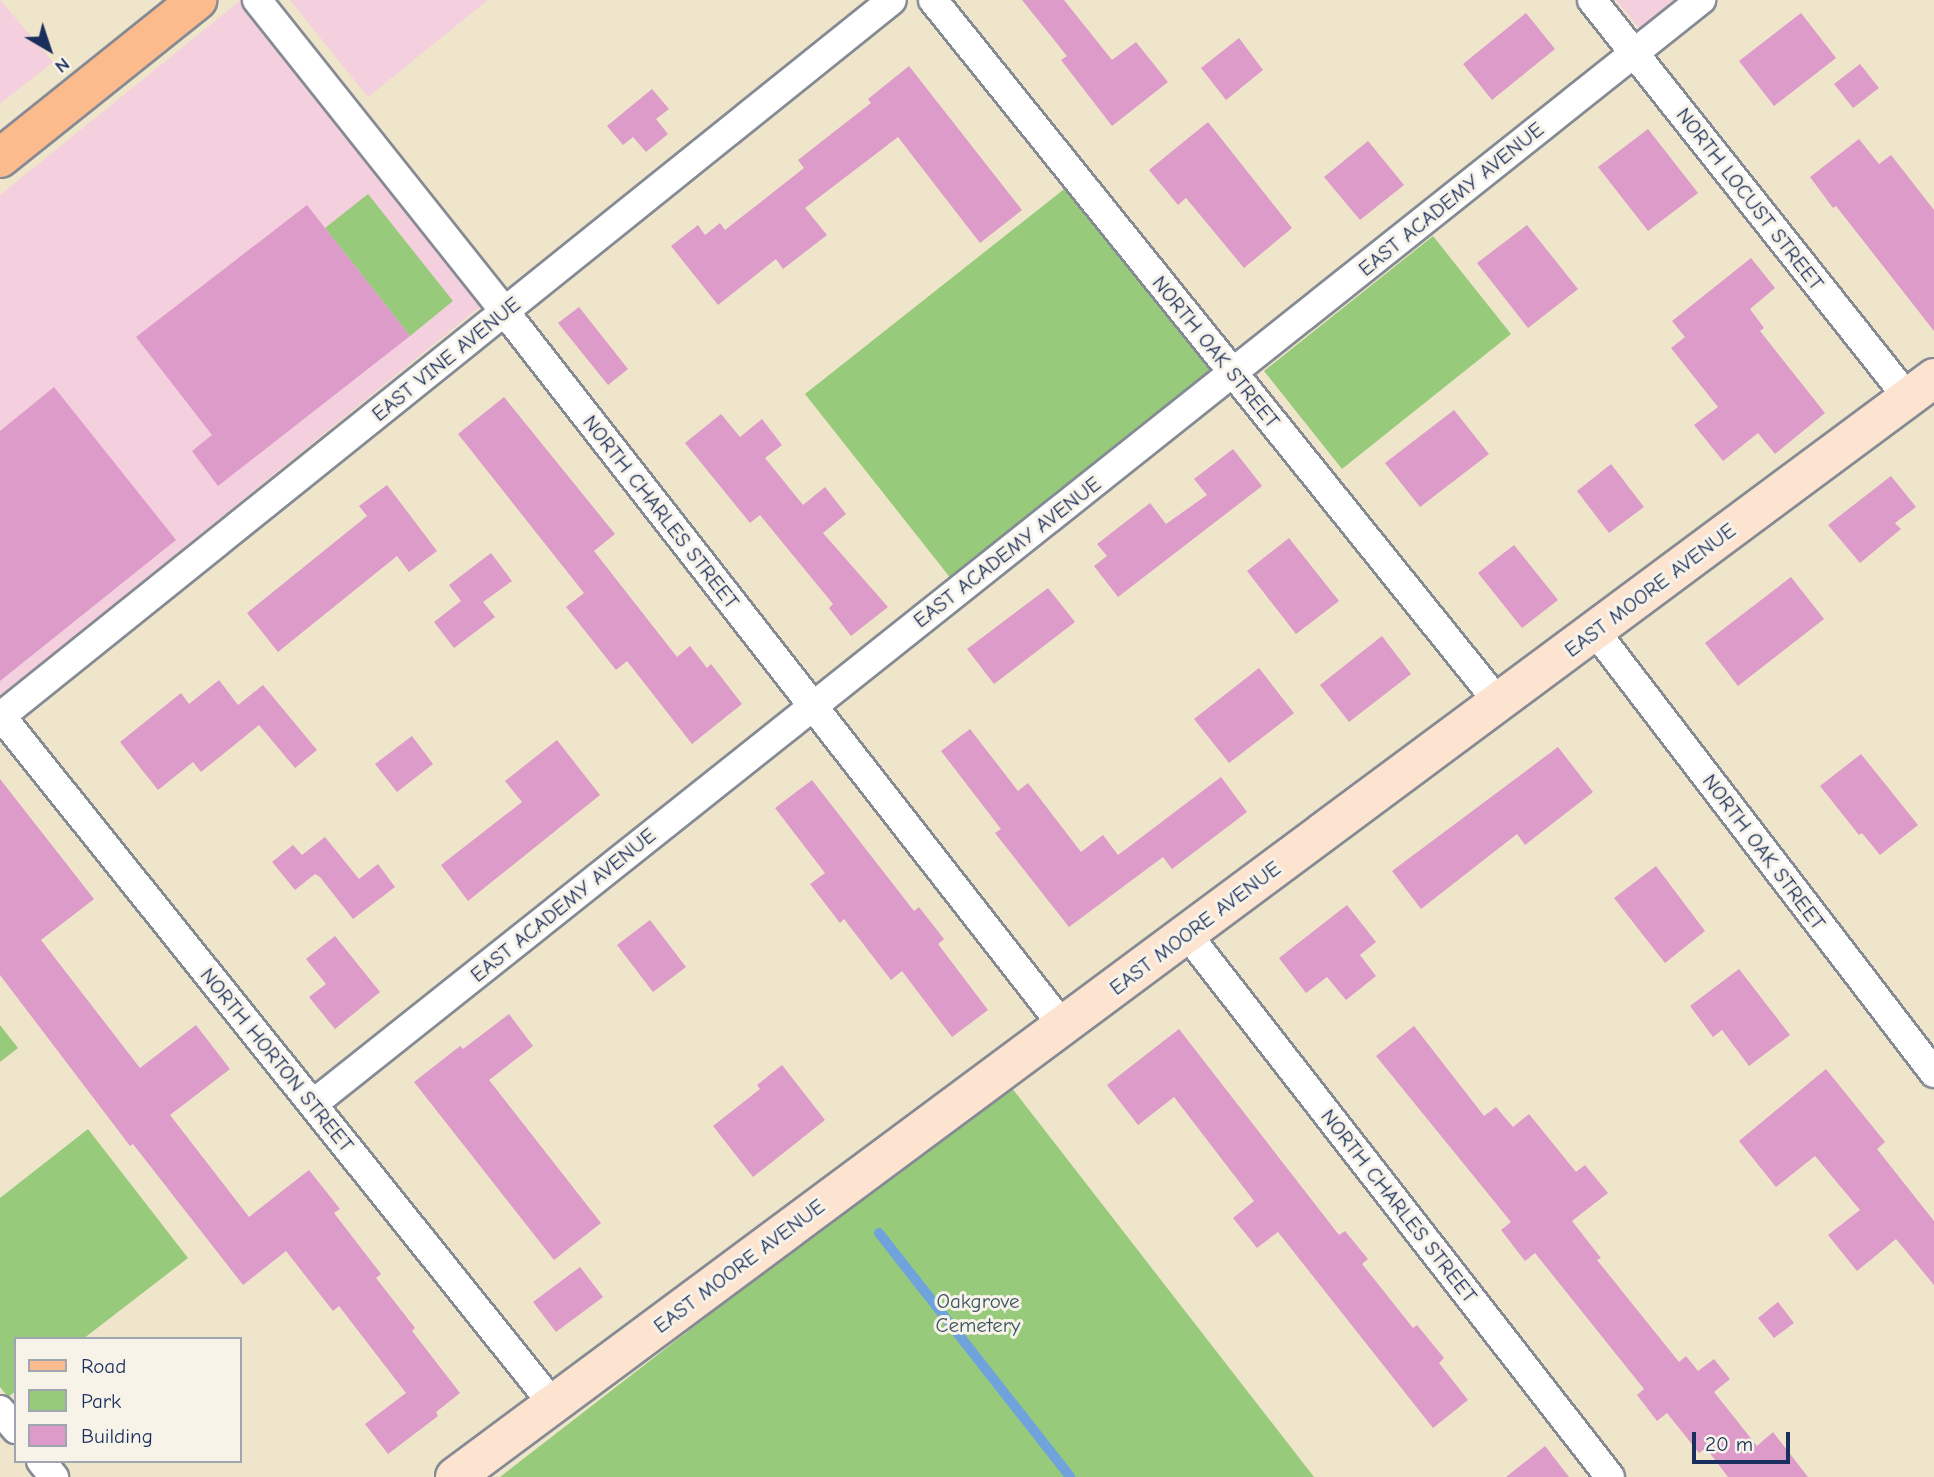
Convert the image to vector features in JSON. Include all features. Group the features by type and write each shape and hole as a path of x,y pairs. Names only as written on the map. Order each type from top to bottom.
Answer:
{"main road":[{"path":"0,158 197,0"}],"street":[{"name":"NORTH CHARLES STREET","path":"257,0 505,312 1063,1026"},
{"name":"EAST VINE AVENUE","path":"1,716 892,0"},
{"name":"NORTH OAK STREET","path":"933,0 1499,703"},
{"name":"NORTH LOCUST STREET","path":"1592,0 1634,53 1921,388"},
{"name":"EAST ACADEMY AVENUE","path":"313,1104 1701,0"},
{"name":"EAST MOORE AVENUE","path":"455,1477 1921,388"},
{"name":"NORTH OAK STREET","path":"1595,631 1934,1073"},
{"name":"NORTH HORTON STREET","path":"1,716 553,1404"},
{"name":"NORTH CHARLES STREET","path":"1187,934 1610,1477"},
{"path":"0,1410 14,1427"},
{"path":"43,1463 54,1477"}],"shaded area":[{"path":"0,0 53,62 0,104"},
{"path":"241,0 482,305 0,697 0,195"},
{"path":"290,0 488,0 368,97"},
{"path":"1616,0 1683,0 1643,33"}],"green space":[{"path":"1068,186 1215,372 952,580 805,394"},
{"path":"368,194 453,301 410,336 325,228"},
{"path":"1433,236 1511,334 1342,469 1264,371"},
{"path":"0,1025 18,1048 0,1062"},
{"name":"Oakgrove Cemetery","path":"1008,1083 1314,1477 500,1477"},
{"path":"88,1129 188,1258 86,1337 14,1337 14,1392 8,1397 0,1387 0,1198"}],"building":[{"path":"1022,0 1064,0 1112,60 1136,42 1168,82 1112,126 1061,60 1067,56"},
{"path":"1526,13 1555,49 1492,100 1463,64"},
{"path":"1801,13 1836,58 1774,106 1739,61"},
{"path":"1239,38 1263,70 1226,100 1201,68"},
{"path":"1860,64 1879,88 1853,108 1834,84"},
{"path":"909,66 1022,210 980,243 898,137 805,208 827,235 783,269 776,259 718,305 671,246 698,225 705,235 720,223 725,230 804,168 798,160 871,103 868,99"},
{"path":"652,89 669,109 656,119 668,134 646,152 633,137 623,145 607,126"},
{"path":"1208,122 1292,228 1244,268 1186,198 1178,205 1149,170"},
{"path":"1648,129 1698,193 1648,231 1598,167"},
{"path":"1859,139 1879,164 1891,155 1934,210 1934,331 1810,177"},
{"path":"1368,141 1404,185 1360,220 1324,177"},
{"path":"307,205 410,336 218,486 192,451 212,435 136,337"},
{"path":"1527,225 1578,289 1528,328 1477,263"},
{"path":"1751,258 1775,288 1750,309 1764,328 1760,331 1825,413 1775,454 1758,433 1723,461 1694,425 1718,407 1671,348 1685,337 1672,321"},
{"path":"579,307 628,369 608,385 558,323"},
{"path":"54,387 176,540 0,681 0,431"},
{"path":"504,397 615,534 594,551 677,657 690,646 707,668 711,664 742,704 692,744 627,661 616,670 566,607 584,593 458,434"},
{"path":"1454,410 1489,454 1420,507 1385,463"},
{"path":"721,414 740,437 762,419 782,445 765,458 803,505 825,487 846,514 823,533 888,607 851,636 829,608 833,604 760,515 750,523 685,443"},
{"path":"1233,449 1262,486 1118,597 1094,566 1107,556 1097,544 1150,503 1166,524 1207,495 1194,479"},
{"path":"1611,464 1644,507 1609,533 1577,491"},
{"path":"1891,476 1916,507 1895,523 1901,529 1860,563 1828,525"},
{"path":"387,485 437,551 409,572 397,556 278,652 247,613 367,516 359,506"},
{"path":"1289,538 1339,601 1296,634 1247,571"},
{"path":"1514,545 1558,600 1522,628 1478,573"},
{"path":"491,553 512,581 483,602 495,617 454,648 434,622 461,601 449,585"},
{"path":"1791,577 1824,619 1738,686 1705,643"},
{"path":"1048,588 1075,622 994,684 967,649"},
{"path":"1382,636 1411,674 1349,722 1320,685"},
{"path":"1259,668 1294,713 1229,763 1194,719"},
{"path":"219,680 238,705 263,685 317,750 295,768 259,725 201,772 193,762 158,790 120,742 181,693 189,704"},
{"path":"970,729 1018,791 1028,783 1081,852 1103,835 1118,855 1221,777 1247,812 1172,869 1163,857 1069,927 995,833 1001,829 941,751"},
{"path":"412,736 433,764 397,792 375,764"},
{"path":"557,740 600,795 468,901 441,865 522,802 505,781"},
{"path":"1558,747 1593,792 1525,845 1517,834 1421,909 1392,871"},
{"path":"1861,754 1918,825 1880,855 1862,833 1859,835 1820,786"},
{"path":"0,779 94,899 41,940 140,1068 196,1025 230,1069 170,1115 249,1217 309,1170 340,1209 334,1213 381,1274 376,1278 415,1328 412,1331 460,1393 436,1412 438,1416 388,1454 365,1424 406,1393 339,1306 333,1311 286,1251 243,1285 133,1144 130,1146 0,975"},
{"path":"812,780 914,911 919,907 944,939 938,944 988,1010 952,1037 902,971 891,980 844,919 840,923 810,884 825,873 775,808"},
{"path":"325,837 359,879 378,864 395,887 353,919 320,877 315,874 295,890 272,862 293,845 302,855"},
{"path":"1656,866 1705,931 1665,963 1614,898"},
{"path":"1347,905 1376,942 1360,955 1376,976 1346,1000 1327,977 1306,993 1279,958"},
{"path":"650,920 686,967 653,992 617,945"},
{"path":"335,936 380,992 335,1029 309,997 326,984 306,959"},
{"path":"1739,969 1790,1035 1749,1066 1722,1030 1713,1037 1690,1006"},
{"path":"509,1014 533,1046 489,1080 601,1223 554,1260 414,1082 460,1046 463,1049"},
{"path":"1414,1026 1484,1116 1496,1107 1513,1127 1529,1114 1576,1172 1585,1165 1608,1193 1572,1221 1601,1258 1597,1260 1679,1362 1686,1356 1698,1371 1714,1359 1730,1379 1714,1392 1757,1446 1773,1432 1808,1477 1728,1477 1706,1448 1699,1453 1667,1413 1657,1421 1637,1395 1644,1389 1535,1253 1525,1261 1501,1230 1511,1222 1376,1056"},
{"path":"1179,1029 1339,1235 1345,1231 1368,1259 1362,1264 1413,1328 1417,1325 1444,1358 1439,1363 1468,1400 1433,1428 1278,1232 1257,1248 1233,1218 1254,1201 1174,1097 1138,1125 1107,1085"},
{"path":"782,1065 825,1120 753,1177 713,1126 760,1089 757,1085"},
{"path":"1826,1069 1885,1142 1877,1149 1934,1221 1934,1285 1896,1239 1857,1271 1828,1235 1860,1210 1815,1156 1776,1187 1739,1141"},
{"path":"580,1267 603,1297 556,1332 533,1302"},
{"path":"1778,1302 1794,1323 1774,1338 1758,1318"},
{"path":"1545,1446 1569,1477 1506,1477"}],"waterway":[{"path":"879,1233 1070,1477"}]}
